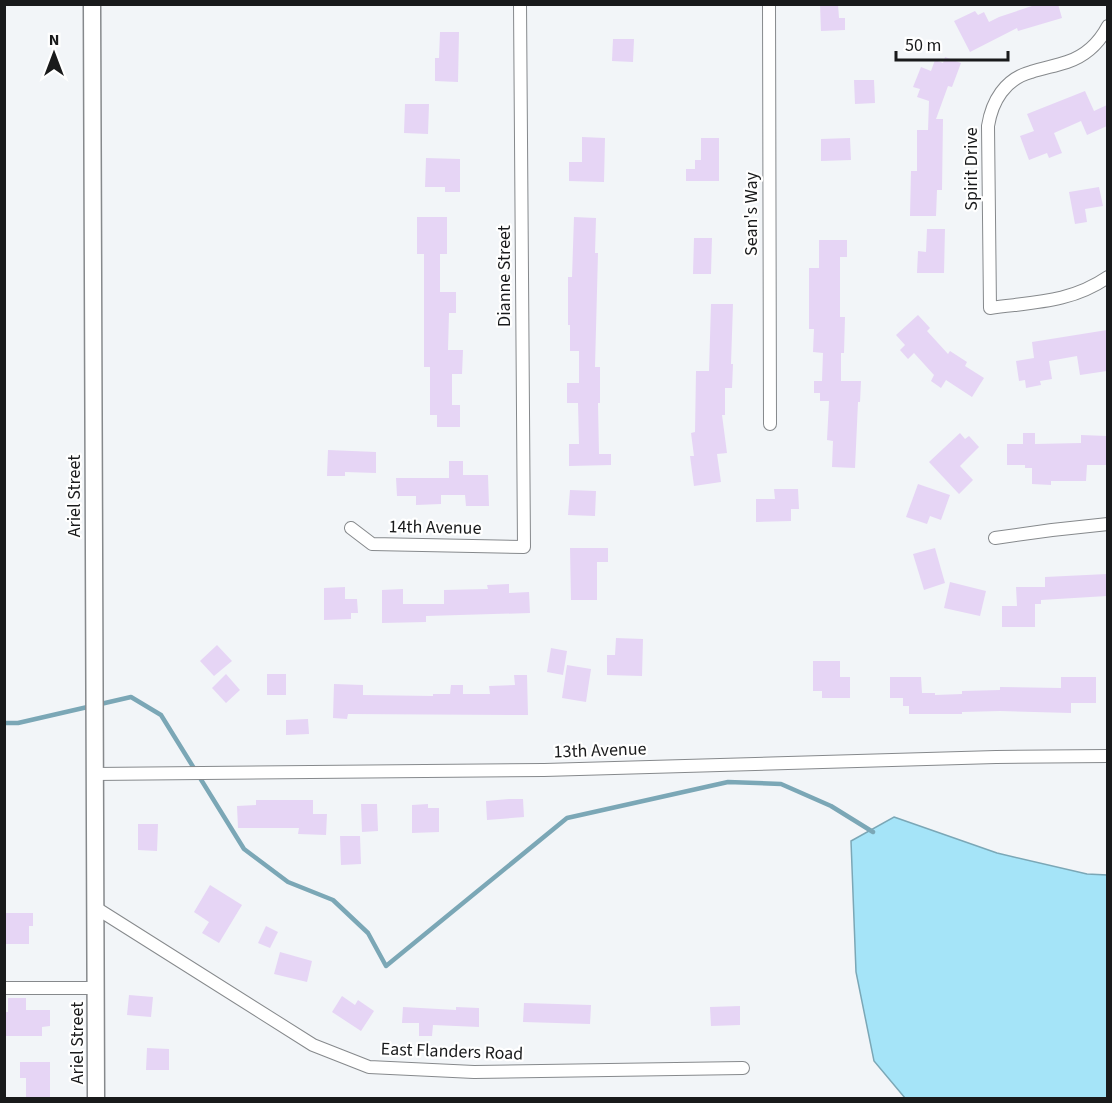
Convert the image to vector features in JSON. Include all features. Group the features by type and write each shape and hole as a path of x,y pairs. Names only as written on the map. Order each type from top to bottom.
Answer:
{"street":[{"name":"Ariel Street","path":"92,4 96,1098"},
{"name":"Dianne Street","path":"520,4 524,547"},
{"name":"Sean's Way","path":"769,4 770,424"},
{"name":"Spirit Drive","path":"1107,26 1097,43 1084,53 1070,61 1028,72 1013,80 998,95 993,105 988,126 990,308 1045,302 1066,297 1087,289 1107,277"},
{"path":"995,538 1107,524"},
{"name":"14th Avenue","path":"351,528 372,544 524,547"},
{"name":"13th Avenue","path":"94,774 544,770 1107,756"},
{"name":"East Flanders Road","path":"96,908 313,1045 369,1067 474,1072 743,1068"},
{"name":"Ariel Street","path":"4,988 96,988"}],"water":[{"path":"894,817 997,853 1087,874 1107,875 1107,1098 905,1098 874,1061 856,972 851,841"}],"building":[{"path":"820,4 838,4 839,18 845,18 845,30 821,31"},
{"path":"1038,4 1058,4 1062,18 1018,31 1017,28 970,52 954,21 975,11 978,15 984,12 989,22"},
{"path":"440,32 459,32 458,82 435,81 435,58 439,58"},
{"path":"613,39 634,39 633,62 612,61"},
{"path":"945,57 961,63 952,87 948,86 936,119 943,119 942,190 937,190 936,216 910,216 911,171 917,171 917,130 928,130 929,101 917,97 920,89 913,87 921,67 931,71 935,60 943,63"},
{"path":"854,80 874,80 875,103 855,104"},
{"path":"1085,91 1094,111 1107,105 1107,126 1087,135 1081,121 1054,133 1062,153 1049,158 1047,153 1029,160 1020,136 1034,131 1027,114"},
{"path":"405,104 429,104 428,134 404,133"},
{"path":"582,137 605,138 604,182 569,181 569,162 582,162"},
{"path":"701,138 719,138 719,181 686,181 686,169 695,169 695,160 701,160"},
{"path":"850,138 851,160 821,161 821,139"},
{"path":"426,158 460,159 460,192 445,192 445,187 425,187"},
{"path":"1099,187 1103,206 1085,209 1087,222 1075,224 1069,192"},
{"path":"417,217 447,217 447,254 440,254 440,292 456,292 456,313 449,313 448,350 463,350 462,374 452,374 452,405 460,405 460,427 437,427 437,415 430,415 430,367 424,367 424,254 417,254"},
{"path":"574,217 596,218 595,253 598,253 595,367 600,367 599,454 611,454 611,465 569,466 569,444 579,444 578,403 567,403 567,383 579,383 579,351 570,351 570,325 568,325 568,277 572,277"},
{"path":"927,229 945,229 944,273 917,273 918,251 926,252"},
{"path":"694,238 712,238 711,274 693,274"},
{"path":"819,240 847,240 847,257 840,257 840,317 845,317 841,381 861,381 855,468 832,467 833,441 827,440 829,401 820,401 820,393 814,393 814,381 822,381 823,353 813,352 814,329 809,329 809,268 819,268"},
{"path":"711,304 733,304 732,388 725,388 725,415 722,415 727,453 717,454 721,482 694,486 690,456 694,456 691,433 695,432 696,371 709,371"},
{"path":"918,315 930,328 927,331 948,354 950,351 967,362 965,366 984,378 972,397 946,380 941,388 931,381 934,375 914,353 908,359 900,350 905,345 896,335"},
{"path":"1107,330 1107,371 1080,375 1077,356 1049,361 1052,379 1040,381 1041,385 1026,388 1025,380 1019,381 1016,361 1034,358 1032,342"},
{"path":"960,433 965,439 969,436 979,447 960,466 973,480 959,494 929,462"},
{"path":"1023,433 1035,433 1035,444 1081,443 1081,435 1107,436 1106,465 1087,465 1086,481 1051,481 1051,485 1032,484 1032,468 1025,468 1025,465 1007,465 1007,444 1023,444"},
{"path":"328,450 376,452 376,473 345,472 345,476 327,476"},
{"path":"449,461 463,461 463,475 488,475 489,506 466,506 465,495 441,495 441,504 416,505 416,496 397,496 396,478 449,478"},
{"path":"918,484 950,495 941,520 930,516 927,524 906,517"},
{"path":"774,489 798,489 799,509 791,509 791,521 756,522 756,499 775,499"},
{"path":"570,490 596,491 595,516 568,515"},
{"path":"570,548 608,548 608,562 597,562 597,600 571,600"},
{"path":"935,548 945,583 924,590 913,554"},
{"path":"1107,574 1107,596 1041,600 1041,604 1035,604 1035,627 1002,627 1002,606 1017,606 1016,587 1045,587 1045,577"},
{"path":"950,582 986,591 980,616 944,608"},
{"path":"509,584 509,593 529,592 530,613 426,616 426,622 382,623 382,590 403,589 403,604 444,604 444,590 488,589 487,585"},
{"path":"345,587 345,599 357,599 358,613 351,613 351,619 324,620 324,588"},
{"path":"616,638 643,639 642,676 607,675 607,655 615,655"},
{"path":"217,645 232,661 214,676 200,661"},
{"path":"551,648 567,651 563,675 547,672"},
{"path":"813,661 840,661 840,677 850,677 850,698 822,698 822,691 813,691"},
{"path":"567,665 591,669 586,702 562,698"},
{"path":"226,674 240,690 226,703 212,688"},
{"path":"267,674 286,674 286,695 267,695"},
{"path":"514,675 527,675 528,715 348,714 347,719 333,718 334,684 363,685 363,695 433,696 433,694 450,694 451,685 463,685 463,694 490,694 489,686 515,685"},
{"path":"890,677 921,677 922,693 935,693 935,695 962,694 962,691 1000,690 1000,687 1061,688 1061,677 1096,677 1096,703 1071,703 1071,713 1000,711 909,714 909,706 903,706 903,698 890,698"},
{"path":"308,719 309,734 286,735 286,720"},
{"path":"523,799 524,817 487,820 486,801"},
{"path":"256,800 313,800 313,814 327,814 326,835 298,834 299,828 238,828 237,806 256,805"},
{"path":"361,804 377,804 378,831 362,832"},
{"path":"428,804 428,808 439,808 439,832 412,833 412,805"},
{"path":"138,824 158,824 157,851 138,850"},
{"path":"340,836 360,836 361,864 341,865"},
{"path":"210,885 242,905 219,943 202,933 209,922 194,912"},
{"path":"4,913 33,913 33,926 29,926 29,944 4,944"},
{"path":"266,926 278,932 270,948 258,943"},
{"path":"280,952 312,961 307,982 274,974"},
{"path":"129,995 153,997 151,1017 127,1015"},
{"path":"342,996 355,1005 358,1000 374,1011 361,1031 332,1012"},
{"path":"8,998 26,998 26,1010 50,1010 50,1026 42,1027 42,1036 4,1036 4,1012 8,1012"},
{"path":"524,1003 591,1005 590,1024 523,1022"},
{"path":"740,1006 740,1025 711,1026 710,1007"},
{"path":"403,1007 456,1010 456,1007 479,1008 479,1027 433,1025 432,1036 419,1036 419,1023 402,1023"},
{"path":"147,1048 169,1049 169,1070 146,1070"},
{"path":"20,1062 50,1062 50,1098 26,1098 26,1078 20,1078"}],"waterway":[{"path":"4,723 18,723 131,697 161,715 244,849 288,882 333,900 368,933 386,966 567,818 728,782 781,784 831,806 873,832"}]}
